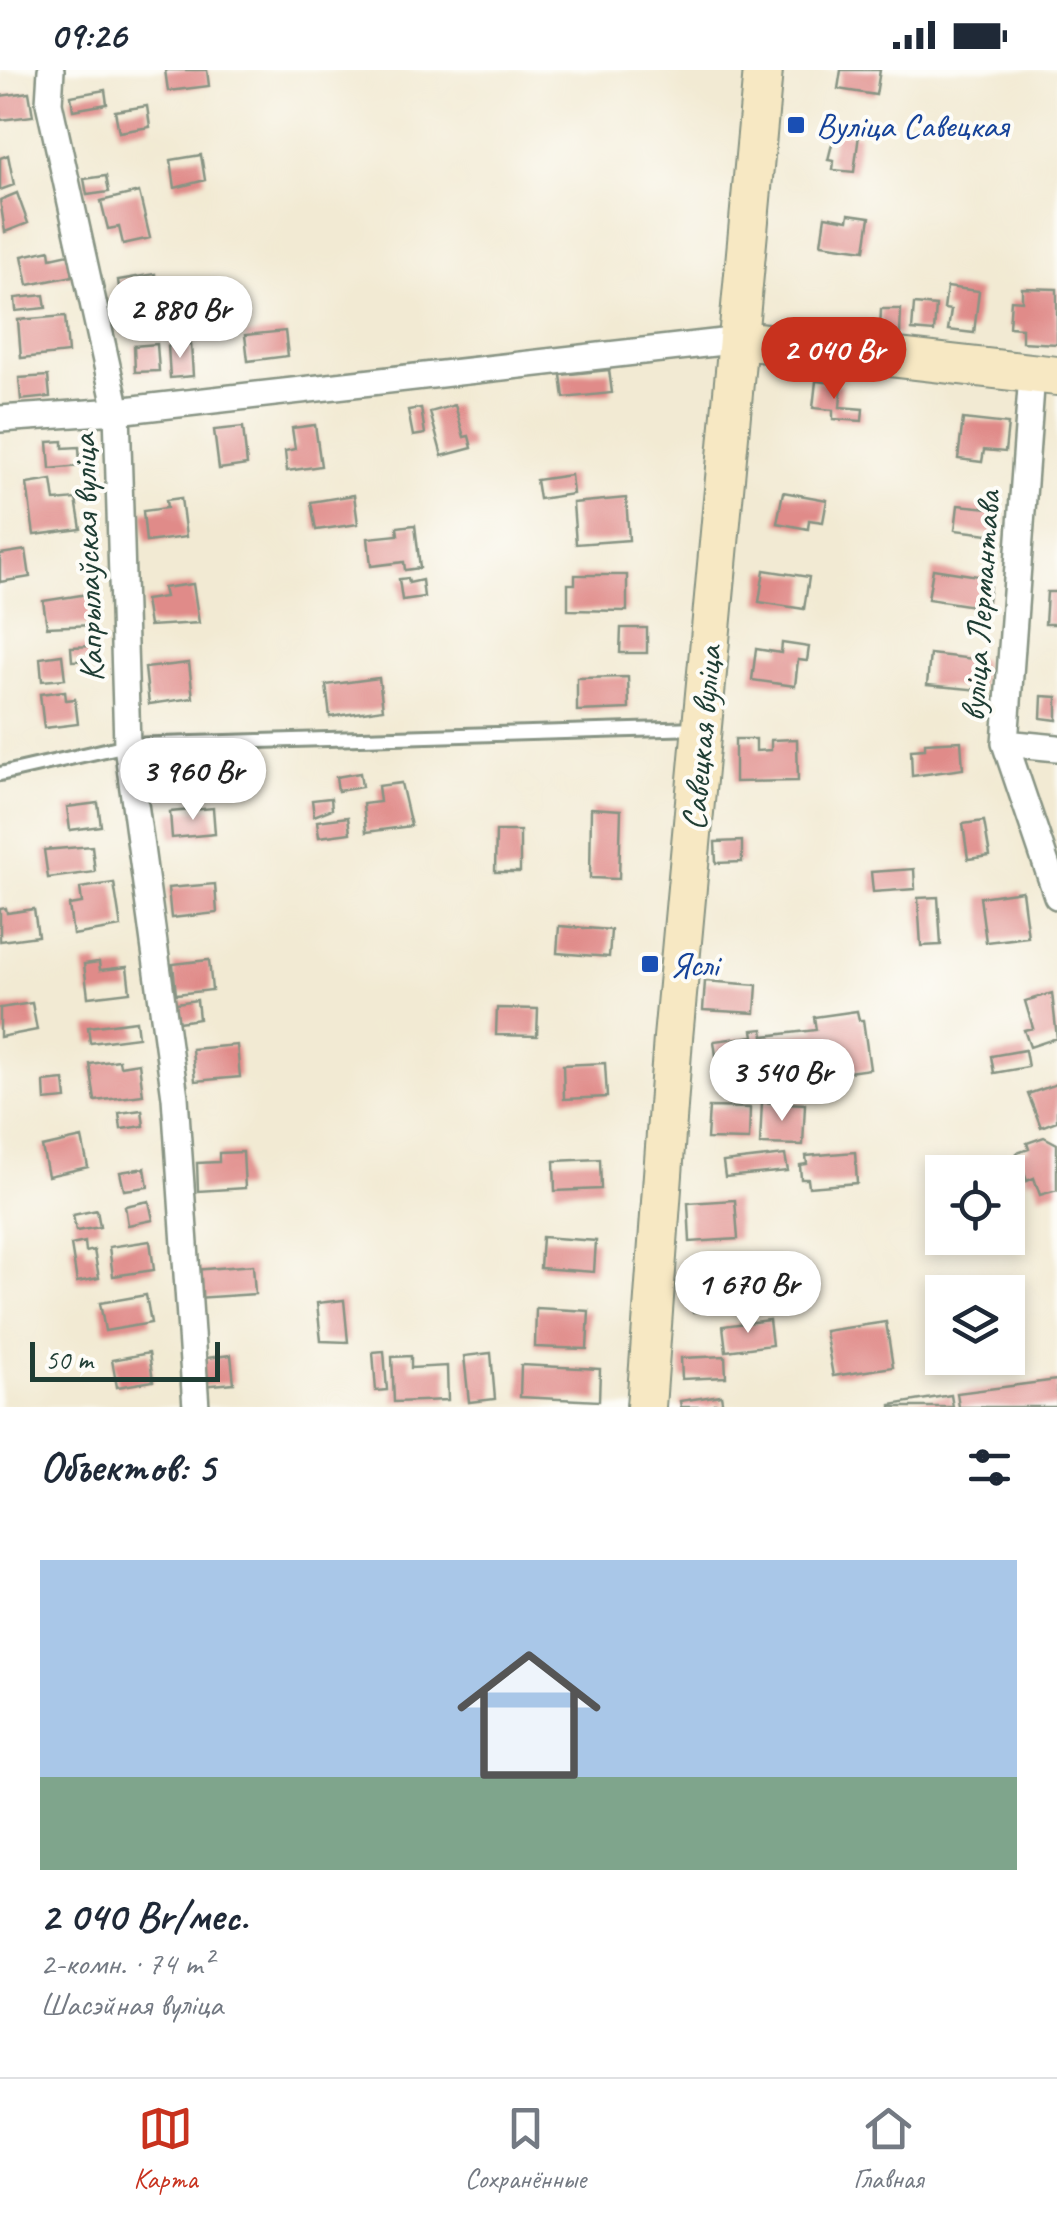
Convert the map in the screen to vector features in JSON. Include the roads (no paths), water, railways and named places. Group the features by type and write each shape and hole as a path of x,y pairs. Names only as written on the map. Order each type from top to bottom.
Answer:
{"main road":[{"name":"Савецкая вуліца","path":"646,1407 725,456 740,340 763,70"},
{"path":"740,340 1044,375"}],"street":[{"name":"Капрылаўская вуліца","path":"51,70 48,103 118,411 127,745 175,1097 196,1407"},
{"path":"0,418 118,411 740,340"},
{"name":"вуліца Лермантава","path":"1044,375 1005,743 1057,896"},
{"path":"1005,743 1057,748"}],"lane":[{"path":"0,774 127,745 702,728"}],"place":[{"name":"Вуліца Савецкая","path":"796,125"},
{"name":"Яслі","path":"650,964"}]}
